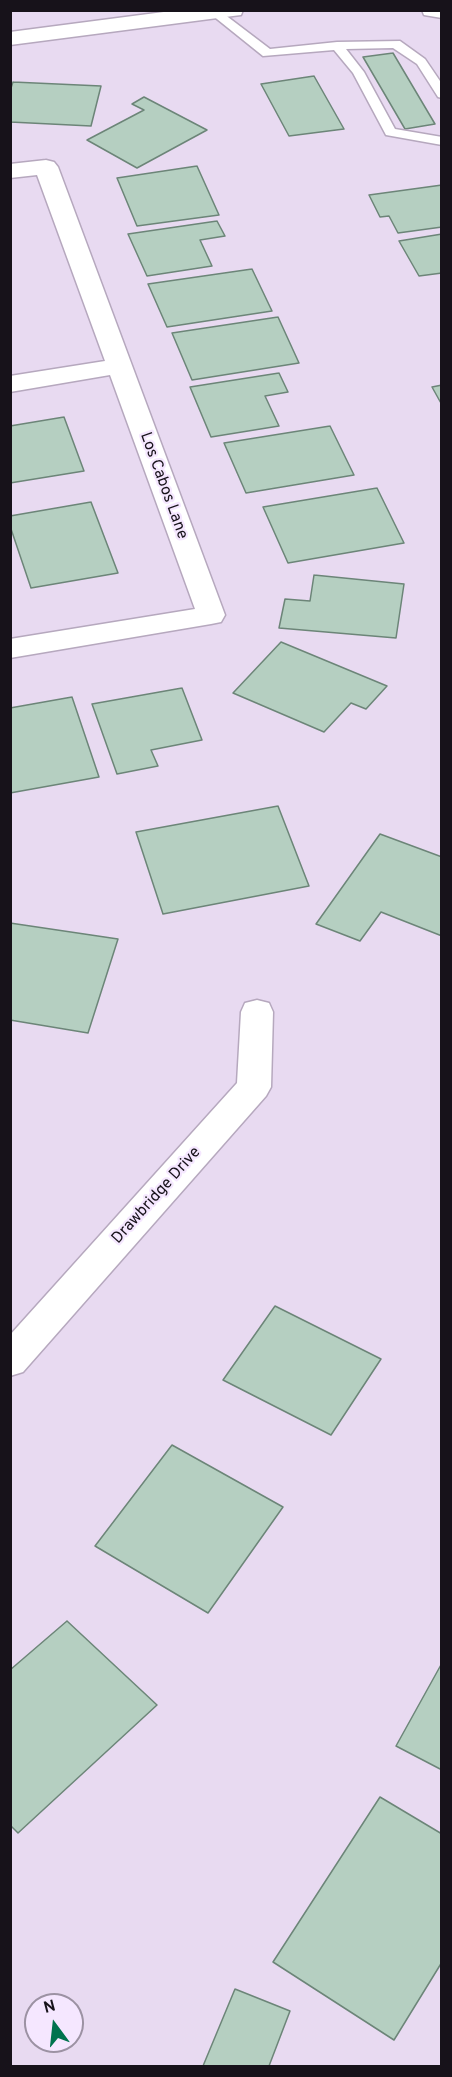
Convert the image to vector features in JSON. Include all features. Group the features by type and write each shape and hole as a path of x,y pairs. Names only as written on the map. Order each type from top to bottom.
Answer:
{"street":[{"path":"432,10 441,12"},
{"path":"10,39 224,12"},
{"name":"Los Cabos Lane","path":"10,171 46,167 211,615 10,649"},
{"path":"10,384 119,366"},
{"name":"Drawbridge Drive","path":"10,1361 254,1087 258,1012"}],"lane":[{"path":"224,12 267,53 337,45 396,44 421,62 441,94"},
{"path":"337,45 358,72 390,132 441,141"}],"building":[{"path":"393,53 435,124 405,129 363,57"},
{"path":"314,76 344,129 289,136 261,84"},
{"path":"13,82 101,86 91,126 10,122 10,91"},
{"path":"144,97 207,130 137,168 87,140 144,110 132,104"},
{"path":"197,166 219,215 137,226 117,178"},
{"path":"442,185 442,227 398,233 389,216 380,217 369,195"},
{"path":"217,221 225,236 200,240 212,266 147,276 128,234"},
{"path":"442,234 442,273 419,276 399,241"},
{"path":"252,269 272,311 167,327 148,284"},
{"path":"278,317 299,363 192,380 172,333"},
{"path":"279,373 288,392 265,396 279,426 211,437 190,387"},
{"path":"442,385 442,405 432,387"},
{"path":"64,417 84,471 10,483 10,426"},
{"path":"330,426 354,475 246,493 224,443"},
{"path":"377,488 404,543 288,563 263,507"},
{"path":"91,502 118,573 31,588 10,526 10,516"},
{"path":"314,575 404,584 396,638 279,628 285,599 310,601"},
{"path":"281,642 387,686 366,709 351,703 324,732 233,693"},
{"path":"182,688 202,740 151,750 158,766 117,774 92,704"},
{"path":"72,697 99,777 10,793 10,708"},
{"path":"278,806 309,886 163,914 136,832"},
{"path":"380,834 442,857 442,936 381,912 360,941 316,924"},
{"path":"10,923 118,939 88,1033 10,1020"},
{"path":"275,1306 381,1359 331,1435 223,1380"},
{"path":"172,1445 283,1507 208,1613 95,1546"},
{"path":"67,1621 157,1705 18,1833 10,1825 10,1670"},
{"path":"442,1663 442,1770 396,1746"},
{"path":"380,1797 442,1834 442,1962 394,2040 273,1962"},
{"path":"235,1989 290,2011 269,2066 203,2066"}]}
